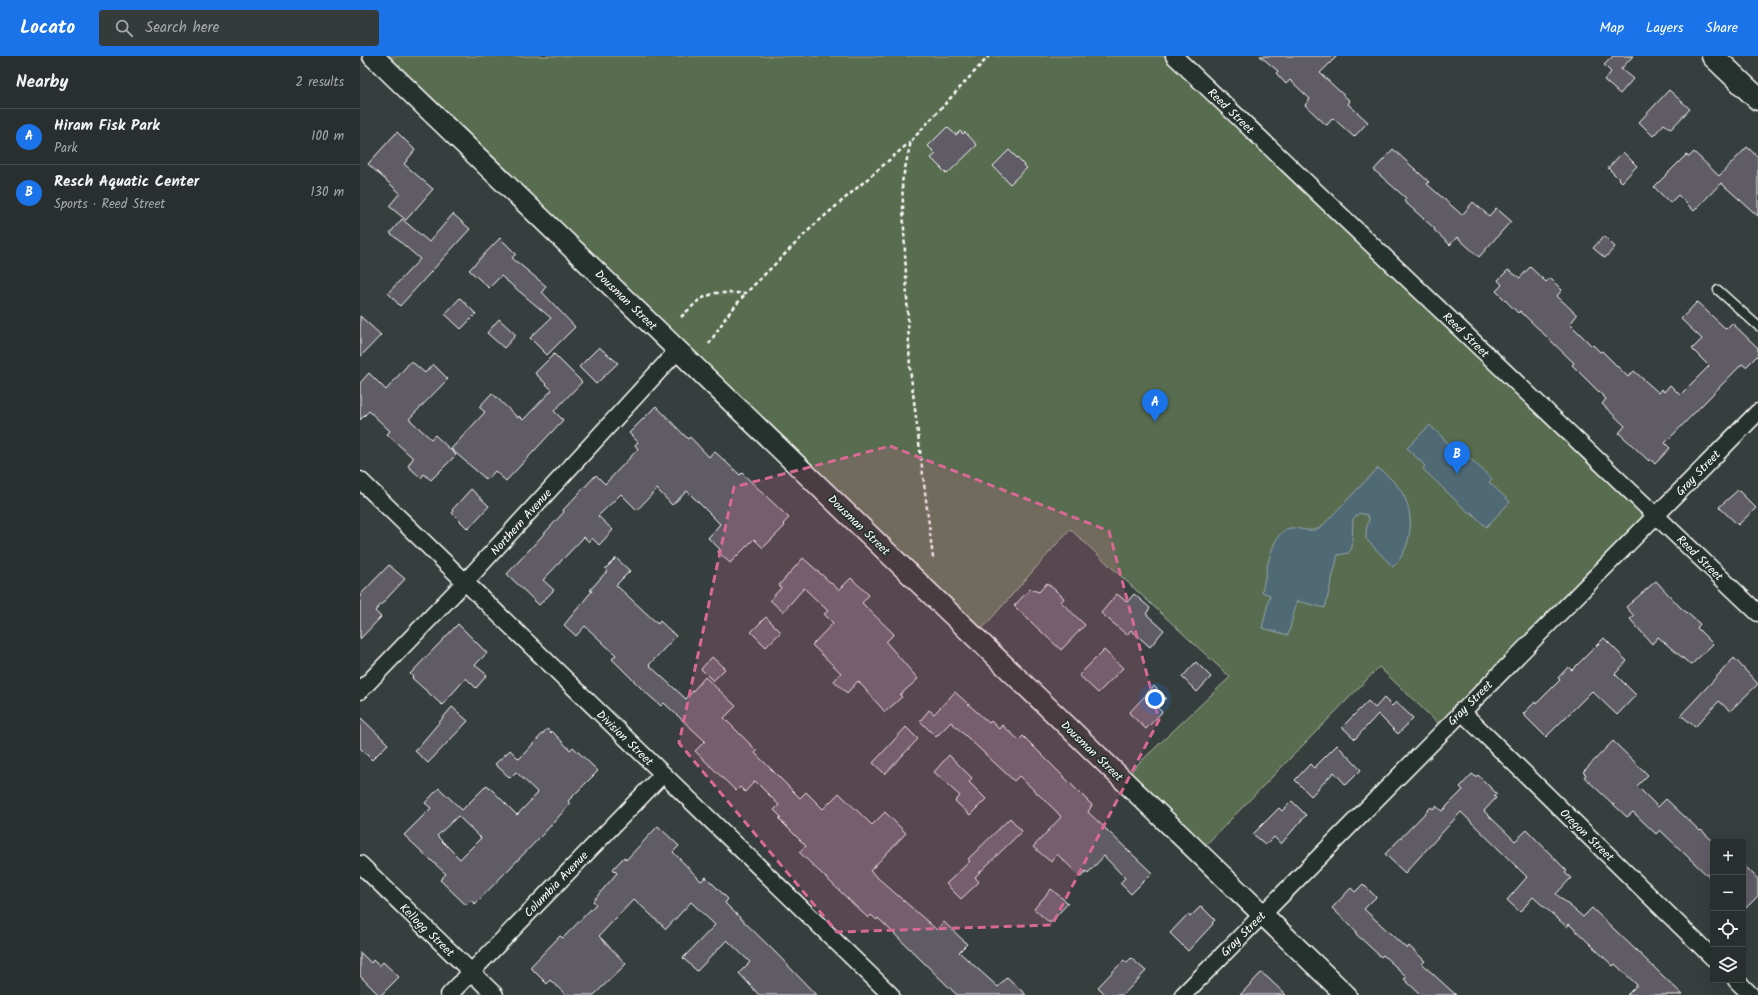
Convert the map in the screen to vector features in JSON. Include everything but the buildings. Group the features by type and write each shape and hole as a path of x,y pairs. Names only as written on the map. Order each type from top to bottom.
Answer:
{"main road":[{"path":"1713,56 1758,99"}],"street":[{"name":"Dousman Street","path":"373,56 1346,995"},
{"name":"Reed Street","path":"1174,56 1758,613"},
{"name":"Northern Avenue","path":"360,691 465,582 678,350"},
{"name":"Gray Street","path":"1183,995 1461,711 1758,412"},
{"name":"Division Street","path":"360,480 891,995"},
{"name":"Oregon Street","path":"1461,711 1710,955"},
{"name":"Columbia Avenue","path":"449,995 663,774"},
{"name":"Kellogg Street","path":"360,864 495,995"},
{"path":"1739,983 1751,995"}],"lane":[{"path":"1718,290 1758,326"}],"path":[{"path":"709,344 726,317 746,293 812,226 911,141 989,56"},
{"path":"911,141 902,182 910,368 933,558"},
{"path":"681,317 700,298 715,293 746,293"}],"highlighted area":[{"path":"890,446 1109,531 1159,720 1052,925 837,932 679,743 734,487"}],"green space":[{"path":"373,56 1174,56 1656,516 1444,729 1379,667 1198,853 1123,780 1230,677 1070,529 975,637"}],"water":[{"path":"1430,425 1451,446 1454,443 1492,479 1489,482 1510,502 1486,527 1471,512 1469,513 1423,469 1425,466 1407,448"},
{"path":"1378,468 1400,489 1408,508 1410,530 1405,550 1400,559 1393,567 1366,539 1369,519 1367,515 1359,513 1353,519 1352,548 1348,553 1338,555 1325,608 1297,601 1288,635 1262,628 1270,595 1262,592 1271,553 1280,534 1286,529 1294,528 1311,530 1321,527"}],"place":[{"name":"Hiram Fisk Park","path":"1155,422"},
{"name":"Resch Aquatic Center","path":"1457,474"}]}
